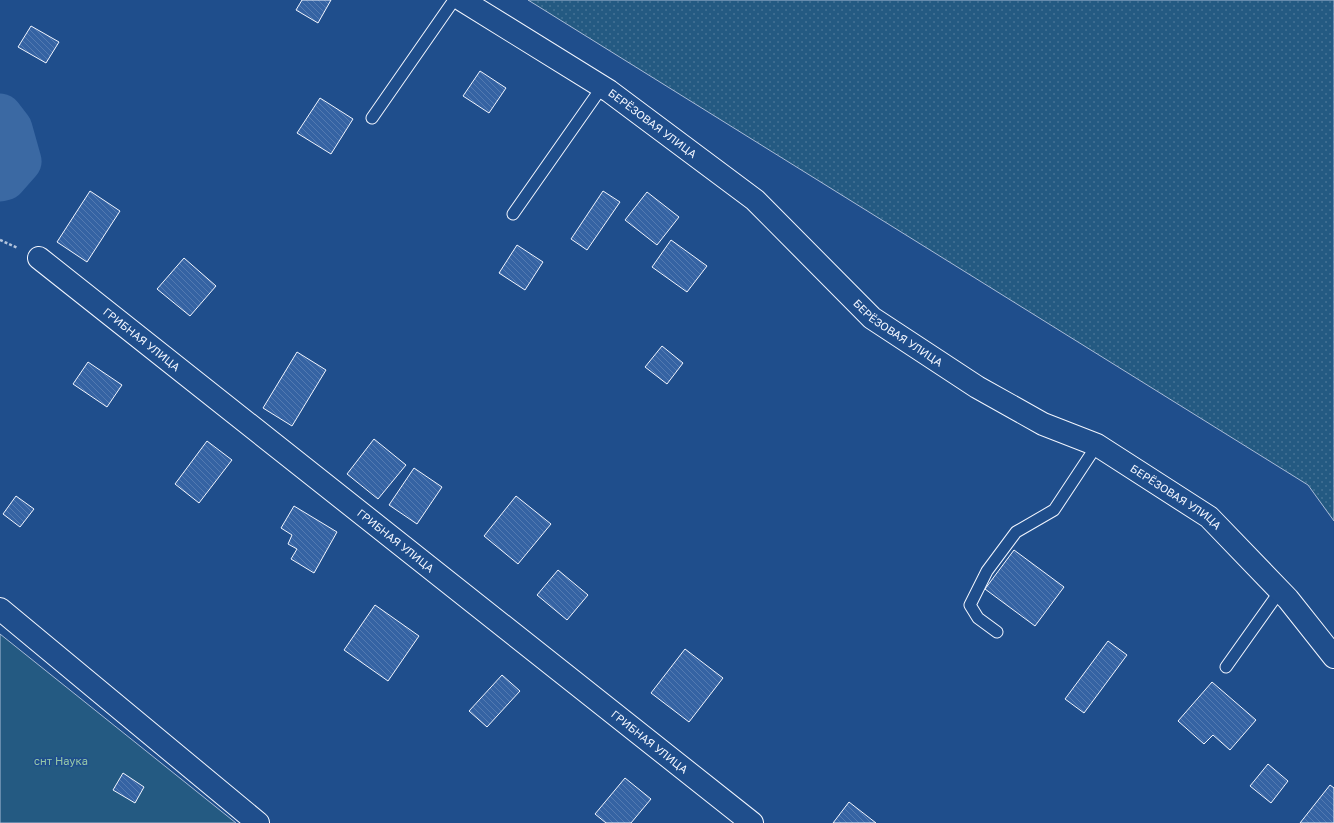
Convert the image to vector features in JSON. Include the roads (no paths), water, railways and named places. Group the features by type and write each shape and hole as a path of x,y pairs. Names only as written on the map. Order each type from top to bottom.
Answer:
{"street":[{"name":"БЕРЁЗОВАЯ УЛИЦА","path":"462,0 602,87 755,200 872,318 977,387 1043,424 1097,445 1209,516 1280,592 1334,657"},
{"name":"ГРИБНАЯ УЛИЦА","path":"39,258 752,823"},
{"path":"0,609 258,823"}],"lane":[{"path":"372,118 454,0"},
{"path":"513,214 602,87"},
{"path":"997,632 978,618 970,605 987,571 1016,532 1054,510 1097,445"},
{"path":"1226,667 1280,592"}],"waterway":[{"path":"0,116 10,129 19,161 4,178 0,179"}],"park label":[{"name":"снт Наука","path":"61,761"}]}
